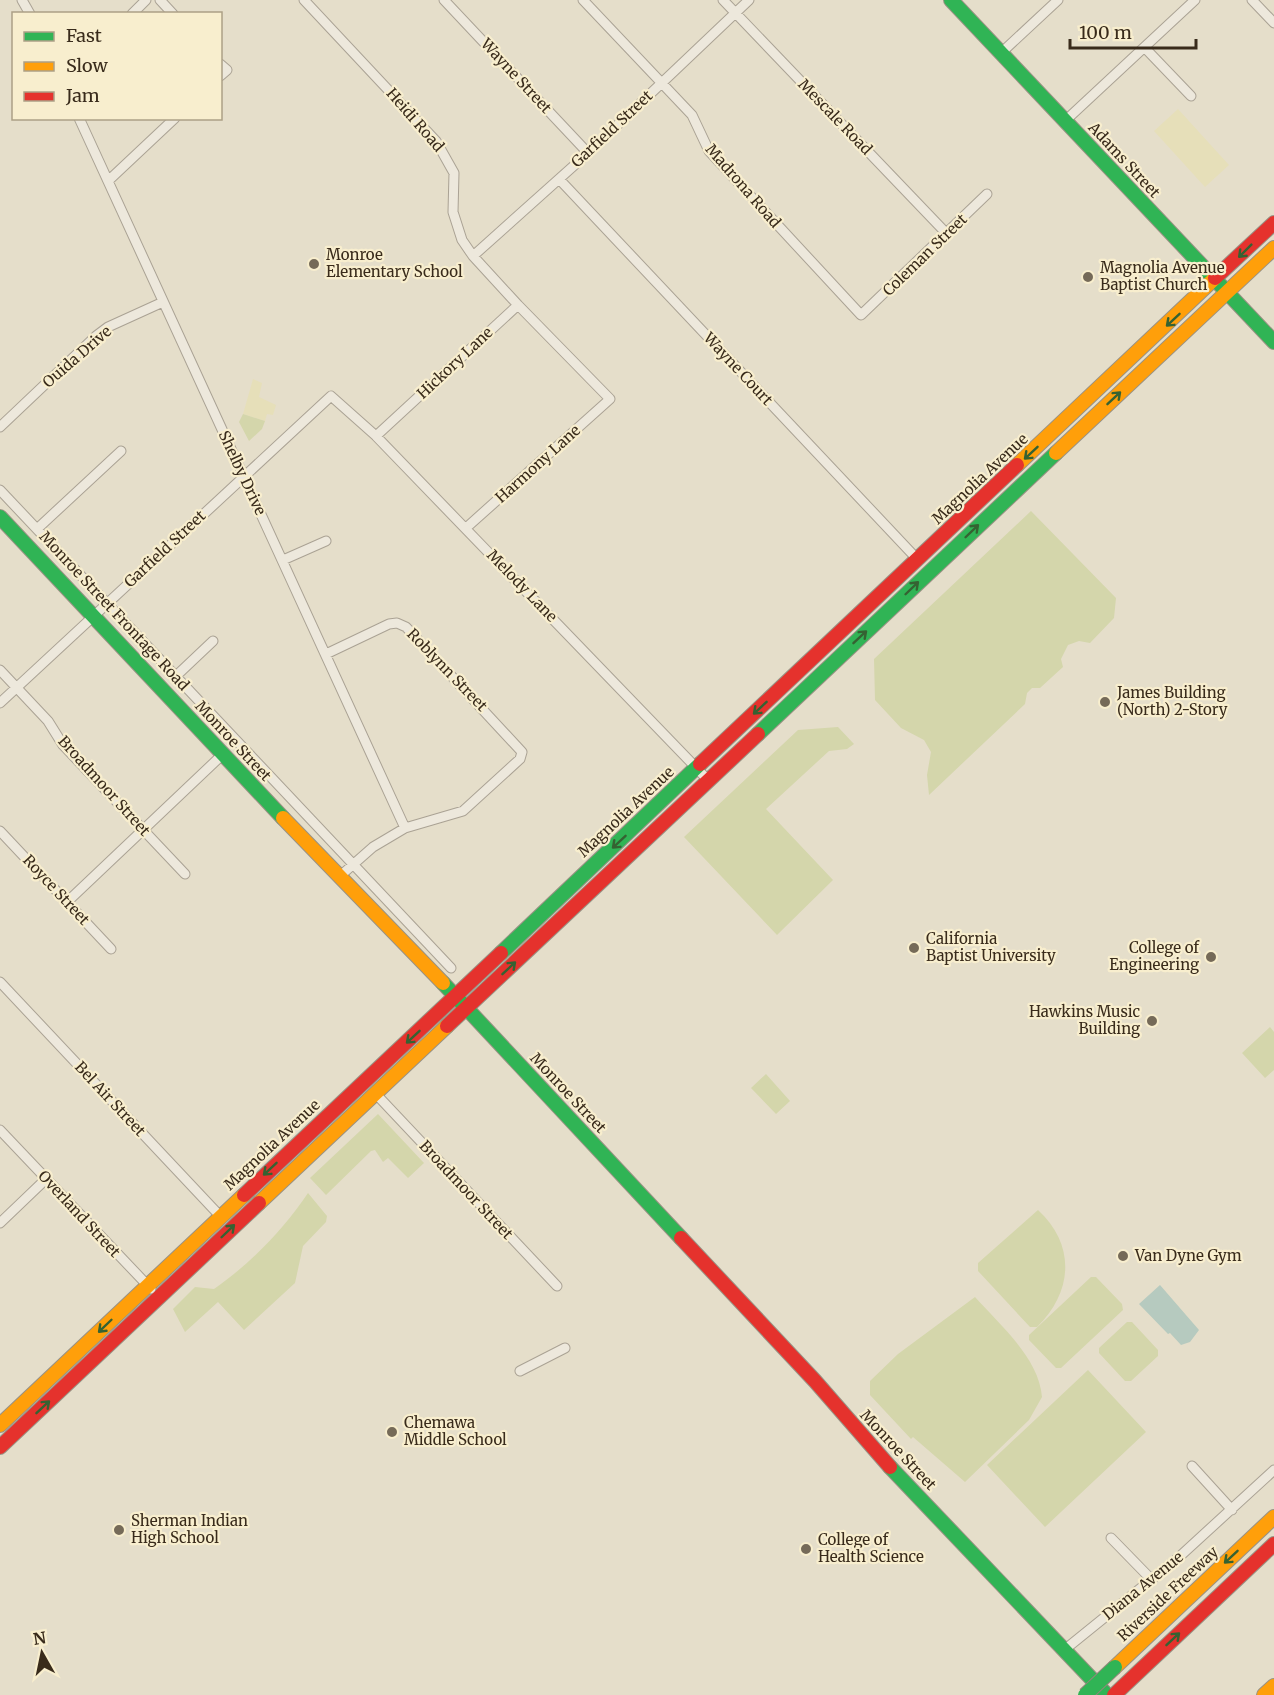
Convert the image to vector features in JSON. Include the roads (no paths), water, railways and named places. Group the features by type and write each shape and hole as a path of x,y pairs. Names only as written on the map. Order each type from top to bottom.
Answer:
{"main road":[{"name":"Adams Street","path":"951,0 1274,342"},
{"name":"Magnolia Avenue","path":"0,1425 1274,223"},
{"path":"0,1447 1274,248"},
{"name":"Monroe Street","path":"0,517 222,755 456,996 815,1381 856,1431 1107,1695"},
{"path":"918,560 930,572"},
{"name":"Riverside Freeway","path":"1085,1695 1274,1517"},
{"path":"1114,1695 1274,1544"},
{"path":"1264,1695 1274,1686"}],"street":[{"path":"134,12 146,0"},
{"path":"160,0 171,12"},
{"name":"Heidi Road","path":"304,0 436,141 454,173 454,221 473,256 518,305"},
{"name":"Wayne Street","path":"444,0 588,153"},
{"name":"Madrona Road","path":"583,0 692,115 709,151 861,315"},
{"name":"Mescale Road","path":"723,0 947,234"},
{"name":"Garfield Street","path":"473,256 588,153 749,0"},
{"path":"1001,53 1058,0"},
{"path":"1065,122 1195,0"},
{"path":"1252,0 1274,23"},
{"path":"1145,48 1191,96"},
{"name":"Shelby Drive","path":"80,120 405,828"},
{"path":"108,181 173,120"},
{"name":"Wayne Court","path":"559,179 918,560"},
{"name":"Coleman Street","path":"861,315 987,194"},
{"name":"Ouida Drive","path":"0,427 96,336 108,327 163,302"},
{"name":"Harmony Lane","path":"466,528 610,399 518,305"},
{"name":"Hickory Lane","path":"376,436 518,305"},
{"name":"Garfield Street","path":"0,703 331,396"},
{"name":"Melody Lane","path":"331,396 376,436 708,780"},
{"path":"37,529 121,451"},
{"name":"Monroe Street Frontage Road","path":"0,490 451,968"},
{"path":"283,560 326,541"},
{"name":"Roblynn Street","path":"326,654 389,624 398,623 406,627 522,752 520,759 463,811 405,828"},
{"path":"176,676 213,641"},
{"name":"Broadmoor Street","path":"0,670 48,721 63,745 185,874"},
{"path":"67,902 222,755"},
{"path":"339,877 373,847 405,828"},
{"name":"Royce Street","path":"0,831 111,949"},
{"name":"Bel Air Street","path":"0,982 221,1217"},
{"name":"Broadmoor Street","path":"375,1093 557,1286"},
{"name":"Overland Street","path":"0,1130 159,1297"},
{"path":"0,1223 46,1179"},
{"path":"520,1371 565,1348"},
{"path":"1192,1466 1232,1510"},
{"name":"Diana Avenue","path":"1064,1650 1151,1580 1232,1510 1274,1470"},
{"path":"1111,1538 1151,1580"}],"place":[{"name":"Monroe Elementary School","path":"314,264"},
{"name":"Magnolia Avenue Baptist Church","path":"1088,277"},
{"name":"James Building (North) 2-Story","path":"1105,702"},
{"name":"California Baptist University","path":"914,948"},
{"name":"College of Engineering","path":"1211,957"},
{"name":"Hawkins Music Building","path":"1152,1021"},
{"name":"Van Dyne Gym","path":"1123,1256"},
{"name":"Chemawa Middle School","path":"392,1432"},
{"name":"Sherman Indian High School","path":"119,1530"},
{"name":"College of Health Science","path":"806,1549"}]}
